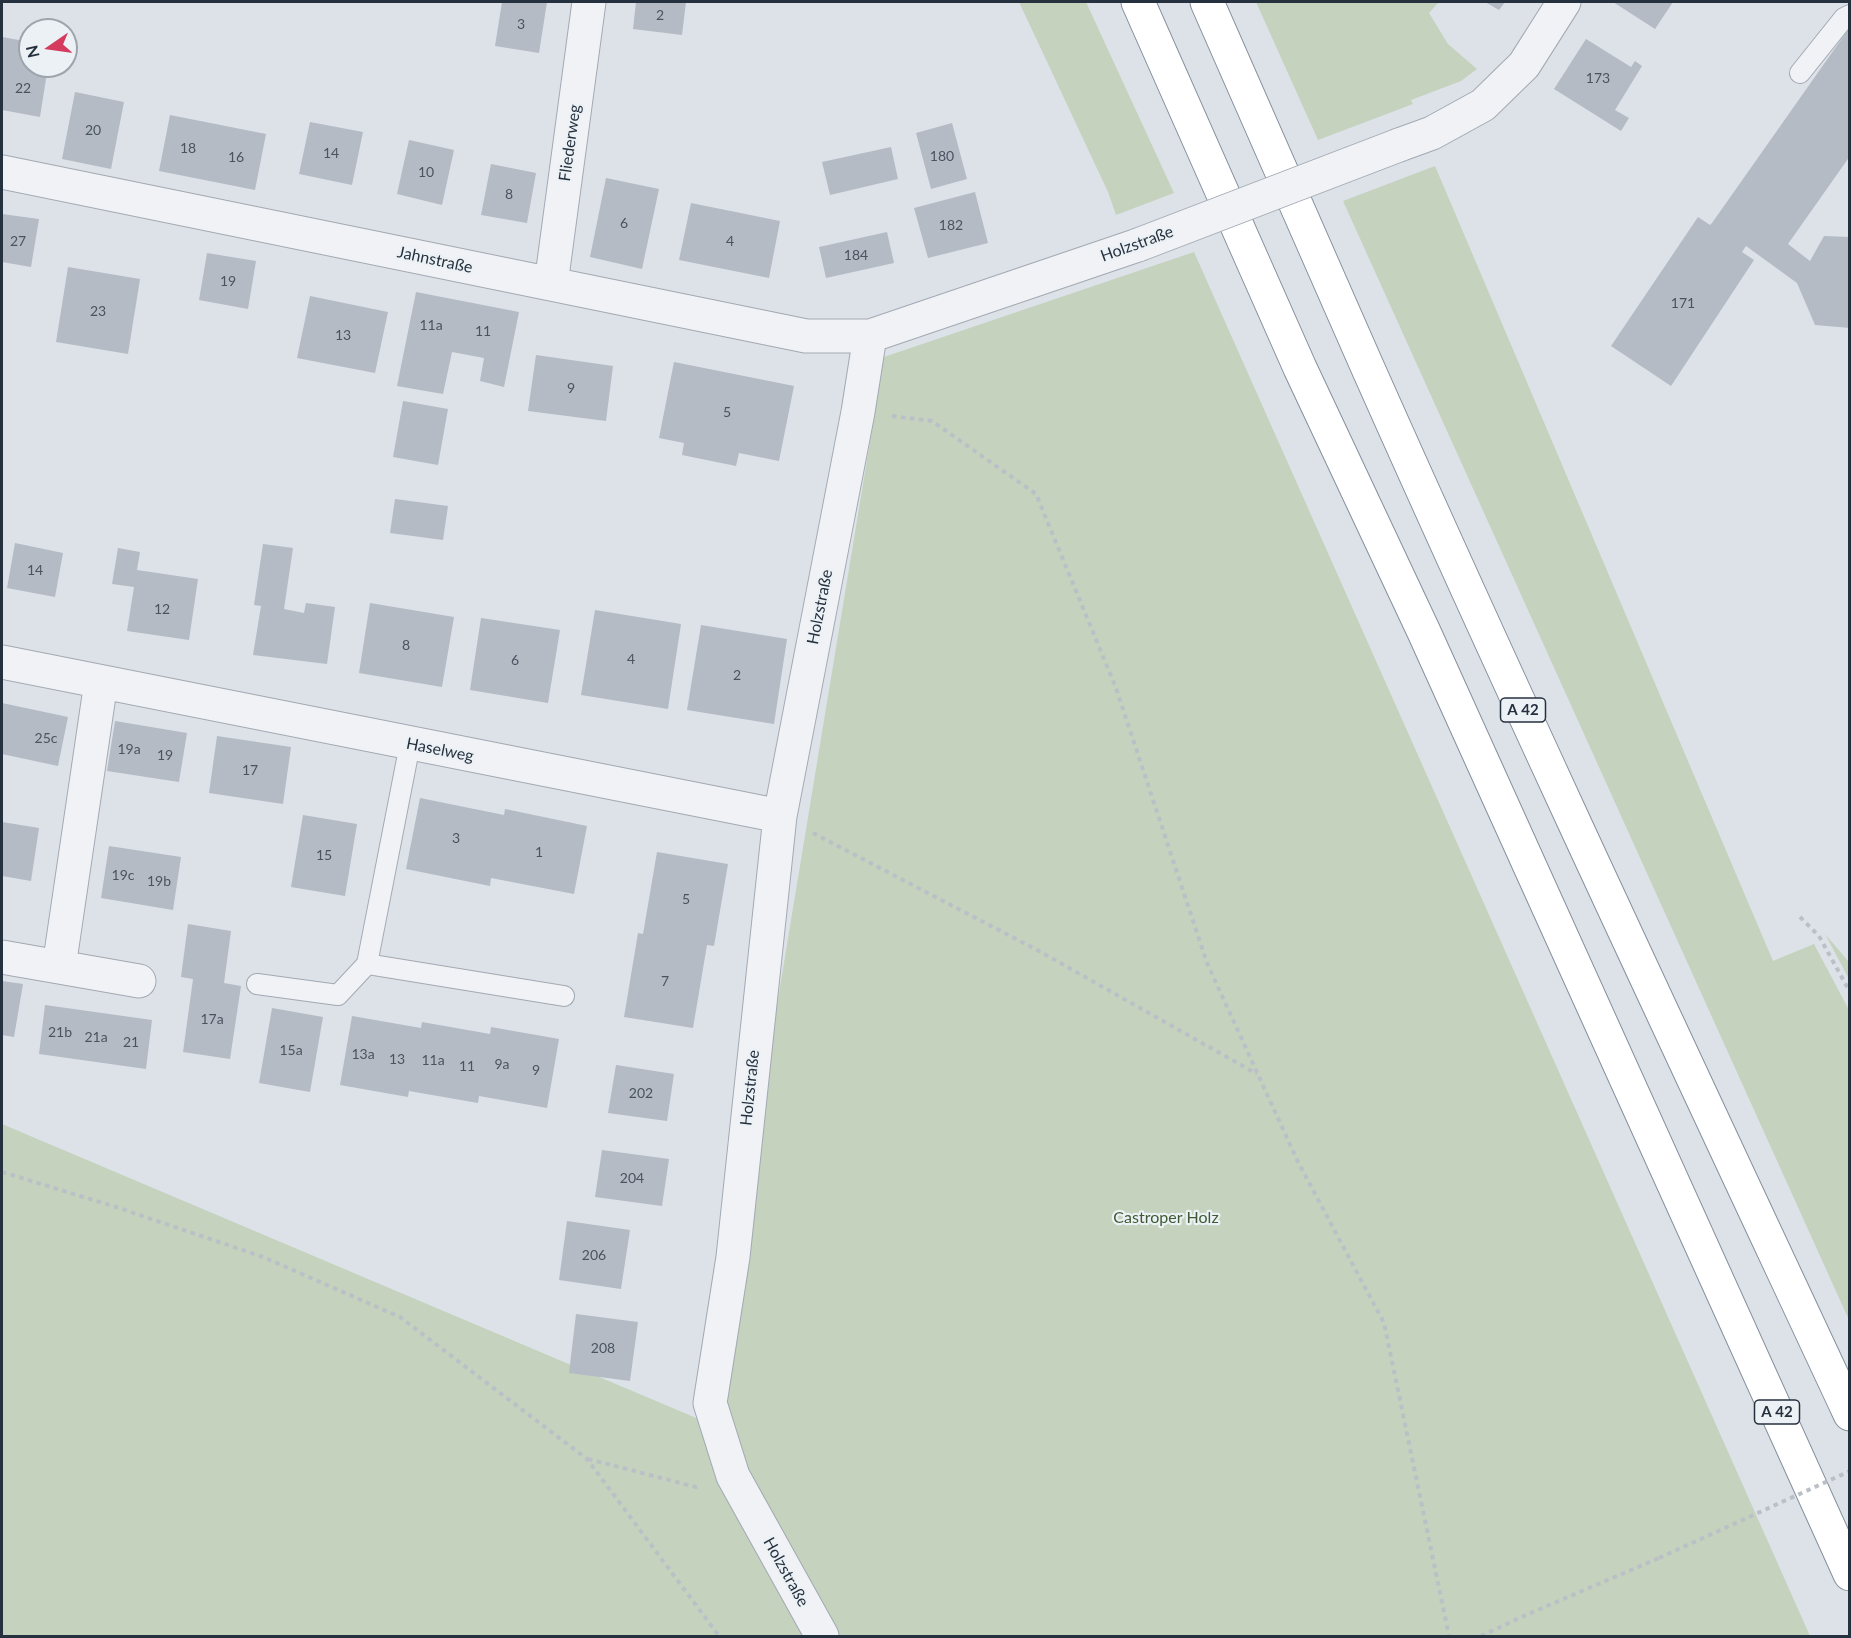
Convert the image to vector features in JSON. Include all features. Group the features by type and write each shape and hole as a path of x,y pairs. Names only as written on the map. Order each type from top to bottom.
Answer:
{"highway":[{"name":"A 42","path":"1138,2 1300,368 1429,643 1850,1574"},
{"name":"A 42","path":"1207,2 1367,366 1612,906 1850,1414"}],"street":[{"name":"Fliederweg","path":"551,284 589,2"},
{"name":"Holzstraße","path":"822,1636 733,1476 710,1403 733,1257 780,816 858,412 870,336 1138,245 1432,132 1483,105 1524,65 1564,2"},
{"name":"Jahnstraße","path":"2,172 806,336 870,336"},
{"name":"Haselweg","path":"2,662 780,816"},
{"path":"59,967 101,682"},
{"path":"2,957 139,981"}],"lane":[{"path":"1800,73 1845,18 1850,15"},
{"path":"257,984 338,995 367,964 410,744"},
{"path":"367,964 564,996"}],"path":[{"path":"858,412 932,421 1036,494 1116,688 1207,963 1298,1162 1384,1323 1449,1636"},
{"path":"780,816 1039,951 1258,1075"},
{"path":"1800,917 1819,936 1850,992"},
{"path":"2,1172 116,1207 263,1257 400,1317 587,1458 719,1636"},
{"path":"587,1458 696,1487 733,1476"},
{"path":"1481,1636 1850,1471"}],"green space":[{"path":"1019,2 1086,2 1174,193 1116,215 1108,192"},
{"path":"1256,2 1439,2 1429,13 1448,44 1477,69 1461,81 1411,100 1413,104 1318,140"},
{"path":"1435,166 1773,961 1814,944 1849,1010 1849,1320 1343,201"},
{"name":"Castroper Holz","path":"1194,252 1810,1636 2,1636 2,1124 708,1423 884,357"},
{"path":"1825,934 1849,962 1849,979"}],"building":[{"path":"502,2 547,2 539,53 495,46"},
{"path":"636,2 686,2 682,35 633,29"},
{"path":"1485,2 1505,2 1499,10"},
{"path":"1613,2 1673,2 1655,29"},
{"path":"1850,27 1850,156 1788,244 1810,261 1824,236 1850,237 1850,328 1815,325 1797,283 1746,246 1742,252 1754,260 1671,386 1611,346 1698,217 1710,225 1712,223"},
{"path":"2,37 18,40 18,78 46,78 40,117 2,110"},
{"path":"1586,39 1631,67 1635,61 1642,66 1615,110 1629,118 1621,131 1554,89"},
{"path":"75,92 124,102 111,169 62,159"},
{"path":"170,115 266,134 255,190 159,171"},
{"path":"310,122 363,132 352,185 299,174"},
{"path":"952,123 967,179 931,189 916,133"},
{"path":"409,140 454,150 442,205 397,194"},
{"path":"891,147 898,179 830,195 822,162"},
{"path":"491,164 536,173 527,223 481,215"},
{"path":"606,178 659,189 642,269 590,257"},
{"path":"975,192 988,243 928,258 914,208"},
{"path":"691,203 780,221 769,278 679,260"},
{"path":"2,214 39,219 31,267 2,262"},
{"path":"887,232 894,263 826,278 819,247"},
{"path":"207,253 256,261 248,309 199,300"},
{"path":"68,267 140,279 128,354 56,342"},
{"path":"416,292 519,312 504,387 480,381 484,358 452,352 443,394 397,386"},
{"path":"310,296 388,312 375,373 297,358"},
{"path":"536,355 613,366 606,421 528,411"},
{"path":"674,362 794,386 779,461 739,453 736,466 682,455 684,443 659,438"},
{"path":"403,401 448,409 438,465 393,457"},
{"path":"395,499 448,506 443,540 390,533"},
{"path":"15,543 63,553 55,597 7,588"},
{"path":"263,544 293,548 284,609 304,613 306,603 335,607 327,664 253,655 261,606 254,605"},
{"path":"118,548 140,552 137,570 198,579 189,640 127,631 134,587 112,584"},
{"path":"370,603 454,617 442,687 359,673"},
{"path":"595,610 681,624 668,709 581,695"},
{"path":"481,618 560,630 548,703 470,690"},
{"path":"701,625 787,639 774,724 687,710"},
{"path":"2,703 68,717 58,766 2,754"},
{"path":"115,721 187,733 179,782 107,771"},
{"path":"217,736 291,747 283,804 209,793"},
{"path":"420,798 504,815 505,809 587,826 574,894 491,878 490,886 406,869"},
{"path":"303,815 357,824 345,896 291,887"},
{"path":"2,822 39,828 31,881 2,876"},
{"path":"109,846 181,857 173,910 101,898"},
{"path":"657,852 728,864 714,946 707,945 693,1028 624,1017 638,933 643,934"},
{"path":"188,924 231,931 224,983 241,986 230,1059 183,1052 193,979 181,977"},
{"path":"2,981 23,984 14,1037 2,1035"},
{"path":"45,1005 152,1020 146,1069 39,1054"},
{"path":"272,1008 323,1017 310,1092 259,1083"},
{"path":"352,1016 421,1028 422,1022 490,1034 491,1027 559,1039 547,1108 479,1096 478,1103 409,1091 408,1097 340,1085"},
{"path":"616,1065 674,1074 667,1121 608,1113"},
{"path":"602,1150 669,1159 662,1206 595,1197"},
{"path":"567,1221 630,1230 621,1289 559,1280"},
{"path":"576,1314 638,1322 630,1381 569,1373"}]}
